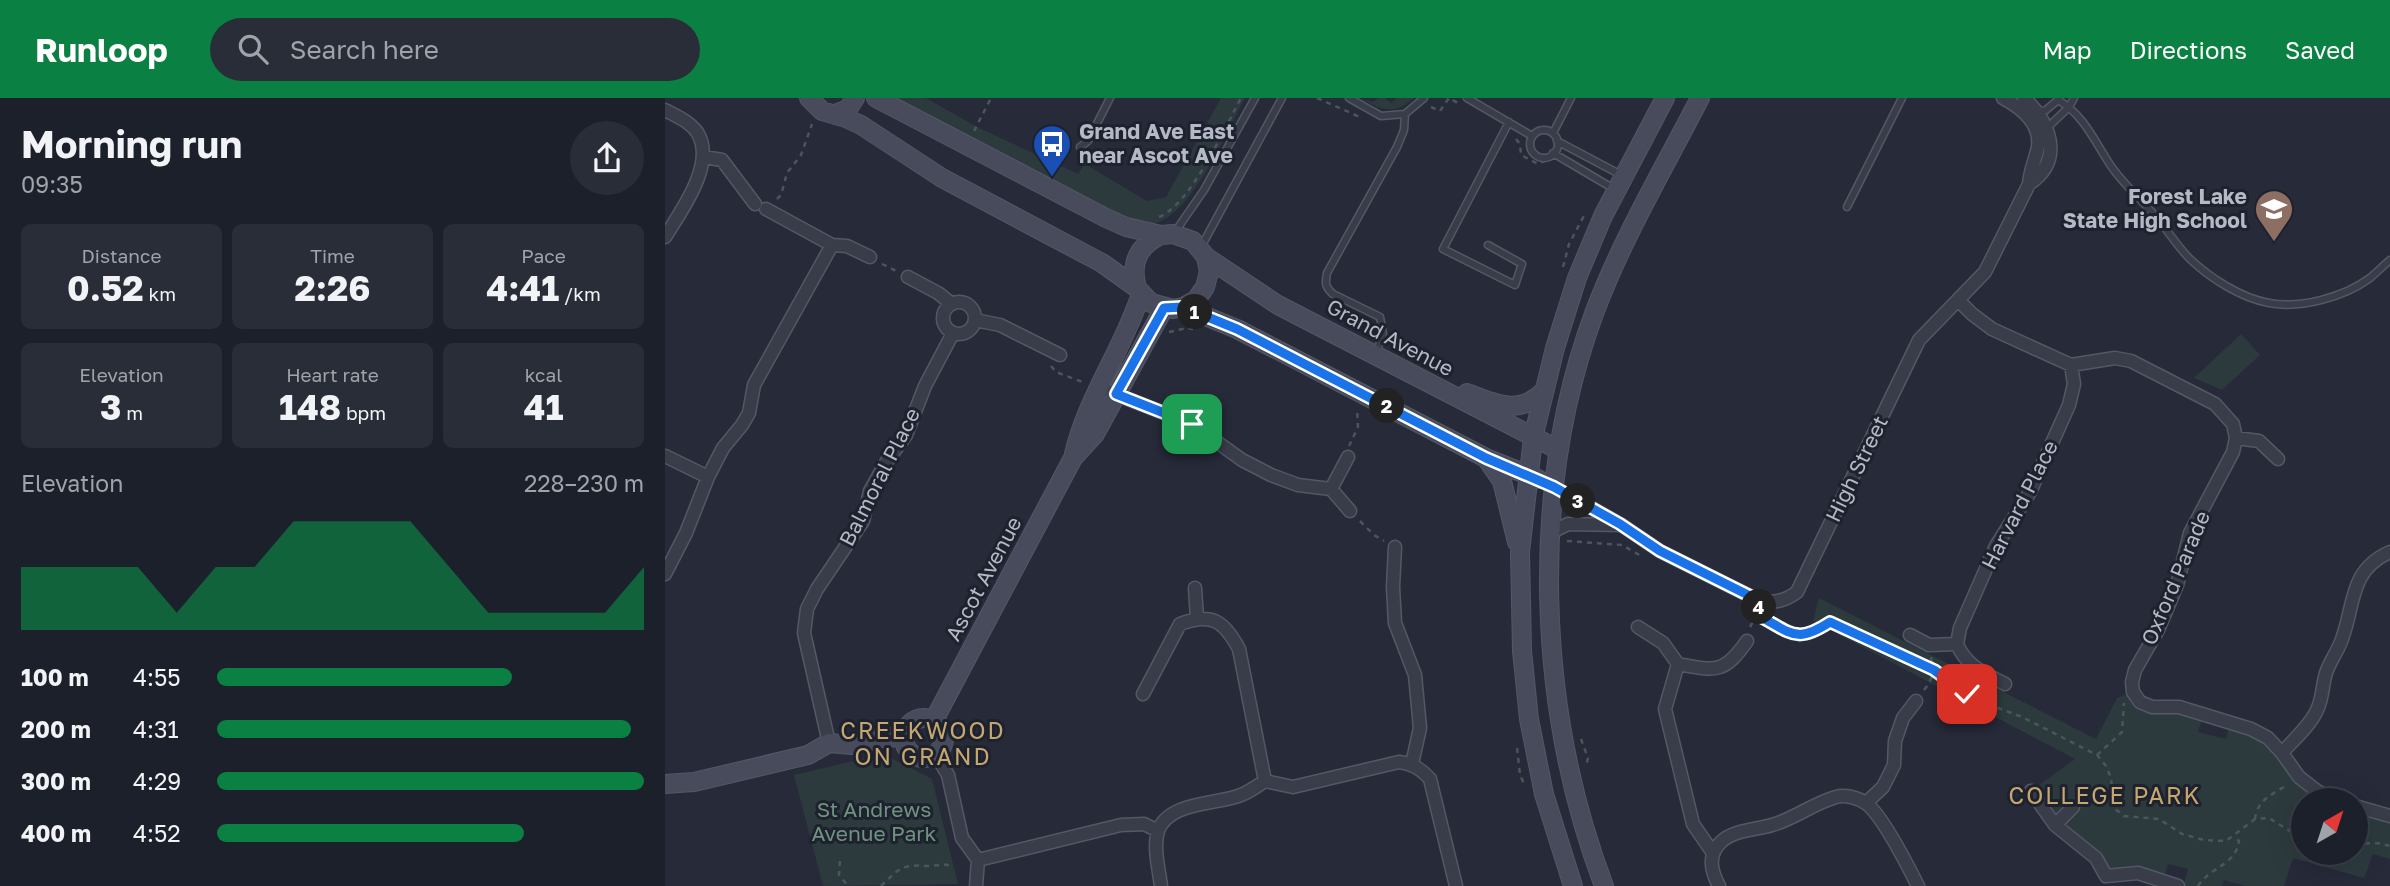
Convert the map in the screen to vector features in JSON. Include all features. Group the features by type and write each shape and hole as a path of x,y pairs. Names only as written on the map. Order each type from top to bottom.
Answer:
{"street":[{"path":"809,98 822,111 861,125 942,178 1102,263 1151,303 1164,308 1183,307 1237,329 1486,458 1554,487 1620,524 1660,551 1760,601"},
{"path":"835,114 848,109 855,98"},
{"name":"Grand Avenue","path":"876,98 1126,227 1184,236 1203,253 1278,305 1559,450"},
{"path":"1573,886 1544,794 1529,719 1522,651 1520,552 1533,438 1577,278 1619,183 1665,98"},
{"path":"1604,886 1583,827 1568,768 1553,680 1549,588 1558,536 1554,487 1559,450 1576,374 1595,313 1631,230 1700,98"},
{"name":"High Street","path":"1760,601 1773,603 1797,592 1919,340 1985,272 2029,184 2030,170 2039,143 2036,131 2028,116 2003,98"},
{"name":"High Street","path":"2024,98 2038,112 2051,141 2051,153 2040,177 2029,184"},
{"path":"665,110 684,119 697,132 704,158 692,193 665,237"},
{"path":"704,158 722,160 761,206 832,246 847,246 870,257"},
{"path":"1139,291 1133,275 1134,262 1149,240 1167,234"},
{"path":"665,574 723,448 746,419 754,385 832,246"},
{"path":"1183,307 1196,300 1205,287 1209,272 1203,253"},
{"path":"908,277 952,304 960,303 974,312 975,320 967,332 953,332"},
{"name":"Ascot Avenue","path":"934,720 1073,458 1095,434 1101,389 1131,323 1139,291"},
{"path":"1959,301 1991,329 2071,365 2115,358 2131,361 2215,404 2233,424 2236,438 2259,441 2278,459"},
{"name":"Balmoral Place","path":"829,743 804,634 807,610 817,590 863,521 870,491 906,435 925,386 953,332 947,328 944,319 945,312 952,304"},
{"name":"Ascot Avenue","path":"1101,389 1164,308"},
{"path":"975,320 1000,325 1060,355"},
{"name":"Harvard Place","path":"1957,644 1960,628 1996,546 2030,492 2069,405 2074,384 2071,365"},
{"path":"1101,389 1192,424 1242,460 1271,475 1298,485 1331,489 1350,511"},
{"path":"1455,398 1464,392 1502,407 1531,401 1544,391"},
{"name":"Oxford Parade","path":"2133,692 2134,670 2158,630 2176,585 2190,533 2223,474 2236,438"},
{"path":"665,456 708,477"},
{"path":"1331,489 1348,457"},
{"path":"1486,458 1502,481 1520,552"},
{"path":"1558,536 1568,524 1620,524"},
{"path":"1395,547 1395,623 1415,675 1420,728 1412,764"},
{"path":"2282,753 2316,713 2322,699 2326,673 2342,640 2353,590 2365,570 2380,556 2390,552"},
{"path":"1195,588 1198,618"},
{"path":"1143,694 1180,624 1198,618 1217,622 1230,632 1240,649 1265,781"},
{"path":"1638,627 1663,643 1678,664 1711,670 1733,660 1747,641"},
{"path":"1910,635 1929,645 1957,644 1962,656 1973,668 2005,684"},
{"path":"1678,664 1665,709 1693,824 1713,853"},
{"path":"2133,692 2140,702 2152,707 2179,707 2252,729 2267,738 2299,777 2313,788"},
{"path":"1866,803 1882,787 1894,765 1895,741 1903,718 1916,701"},
{"path":"920,718 934,720 943,730 944,744 936,755 924,759 909,752 903,738 908,725 920,718"},
{"path":"665,784 694,782 808,755 829,743 852,745 886,737 903,738"},
{"path":"936,755 948,775 962,838 978,860 976,886"},
{"path":"1161,886 1158,831 1167,818 1178,811 1242,795 1265,781 1293,787 1399,762 1412,764 1430,779 1455,886"},
{"path":"2031,791 2055,825 2096,858 2105,881 2138,873 2178,886"},
{"path":"1719,886 1711,870 1713,853 1721,841 1732,835 1774,825 1838,796 1853,797 1866,803 1901,853 1918,886"},
{"path":"2055,825 2073,807"},
{"path":"2368,810 2390,816"},
{"path":"978,860 1121,825 1144,824 1158,831"}],"lane":[{"path":"1080,147 1088,141 1110,98"},
{"path":"1167,234 1185,216 1204,190 1255,98"},
{"path":"1203,253 1282,98"},
{"path":"1349,98 1381,116 1405,114 1424,98"},
{"path":"1467,98 1532,136"},
{"path":"1553,133 1571,98"},
{"path":"1847,207 1902,98"},
{"path":"2047,128 2070,107 2074,98"},
{"path":"2038,112 2046,110 2059,99 2070,107 2085,124 2111,166 2190,258 2215,279 2241,293 2268,303 2295,304 2320,299 2344,293 2369,278 2390,260"},
{"path":"1375,356 1383,334 1380,317 1333,294 1325,283 1327,273 1397,147 1404,130 1405,114"},
{"path":"1488,245 1522,264 1515,285 1443,249 1509,122"},
{"path":"1544,130 1553,133 1557,141 1619,183 1551,156 1541,157 1533,152 1530,144 1532,136 1544,130"},
{"path":"1551,156 1557,141"}],"path":[{"path":"974,131 991,98"},
{"path":"1185,216 1172,210 1191,188 1241,98"},
{"path":"1317,98 1366,120"},
{"path":"1430,106 1440,111 1450,98 1459,103"},
{"path":"781,195 787,173 801,155 813,121"},
{"path":"1511,133 1520,144 1521,155 1538,164 1551,156"},
{"path":"1563,270 1569,244 1588,210"},
{"path":"870,257 908,277"},
{"path":"1164,335 1187,328 1197,330"},
{"path":"1046,347 1045,359 1056,372 1101,389"},
{"path":"1348,457 1346,454 1358,427 1357,409"},
{"path":"1350,511 1374,535 1395,547"},
{"path":"1558,536 1622,545 1652,561"},
{"path":"1747,641 1760,601"},
{"path":"1745,609 1794,635 1814,633 1830,622 1934,670 1982,702 2022,717 2097,755 2111,778 2114,808 2124,816 2159,819 2173,830 2204,840 2226,841 2255,819 2269,818 2291,832"},
{"path":"1916,701 1931,682 1934,670"},
{"path":"2097,755 2122,732 2124,702 2133,692"},
{"path":"1517,738 1517,760 1525,786"},
{"path":"1580,738 1588,758 1585,769"},
{"path":"2255,819 2256,810 2262,801 2299,777"},
{"path":"2198,886 2206,874 2229,861 2237,851 2239,841 2234,836"},
{"path":"2368,842 2390,846"},
{"path":"840,861 839,875 848,886"},
{"path":"881,886 904,866 950,865"}],"green space":[{"path":"890,98 926,98 979,128 1078,174 1085,164 1147,201 1166,197 1221,98 1245,98 1192,192 1178,209 1164,220 1149,224 1117,215"},
{"path":"1360,98 1373,102 1378,98 1385,98 1391,103 1397,98 1414,98 1400,107 1387,109"},
{"path":"2241,334 2260,355 2222,390 2194,378"},
{"path":"1819,598 2096,739 2117,698 2133,692 2140,702 2251,729 2299,777 2316,788 2291,788 2291,864 2284,886 2245,886 2224,880 2222,886 2178,886 2138,873 2106,876 2031,791 2075,759 1813,621","holes":["2202,719 2229,726 2226,739 2198,732","2168,864 2188,869 2184,884 2164,878"]},
{"name":"St Andrews Avenue Park","path":"883,754 932,779 958,884 823,886 794,775"},
{"path":"2368,810 2390,816 2390,859 2373,854 2364,878 2318,865 2368,865"}],"place":[{"name":"Grand Ave East near Ascot Ave","path":"1052,178"},
{"name":"Forest Lake State High School","path":"2274,243"}],"district":[{"name":"CREEKWOOD ON GRAND","path":"923,744"},
{"name":"COLLEGE PARK","path":"2105,796"}],"route":[{"path":"1192,424 1116,394 1164,308 1183,307 1237,329 1486,458 1554,487 1620,524 1660,551 1760,601 1757,615 1794,635 1814,633 1830,622 1934,670 1967,694"}]}
